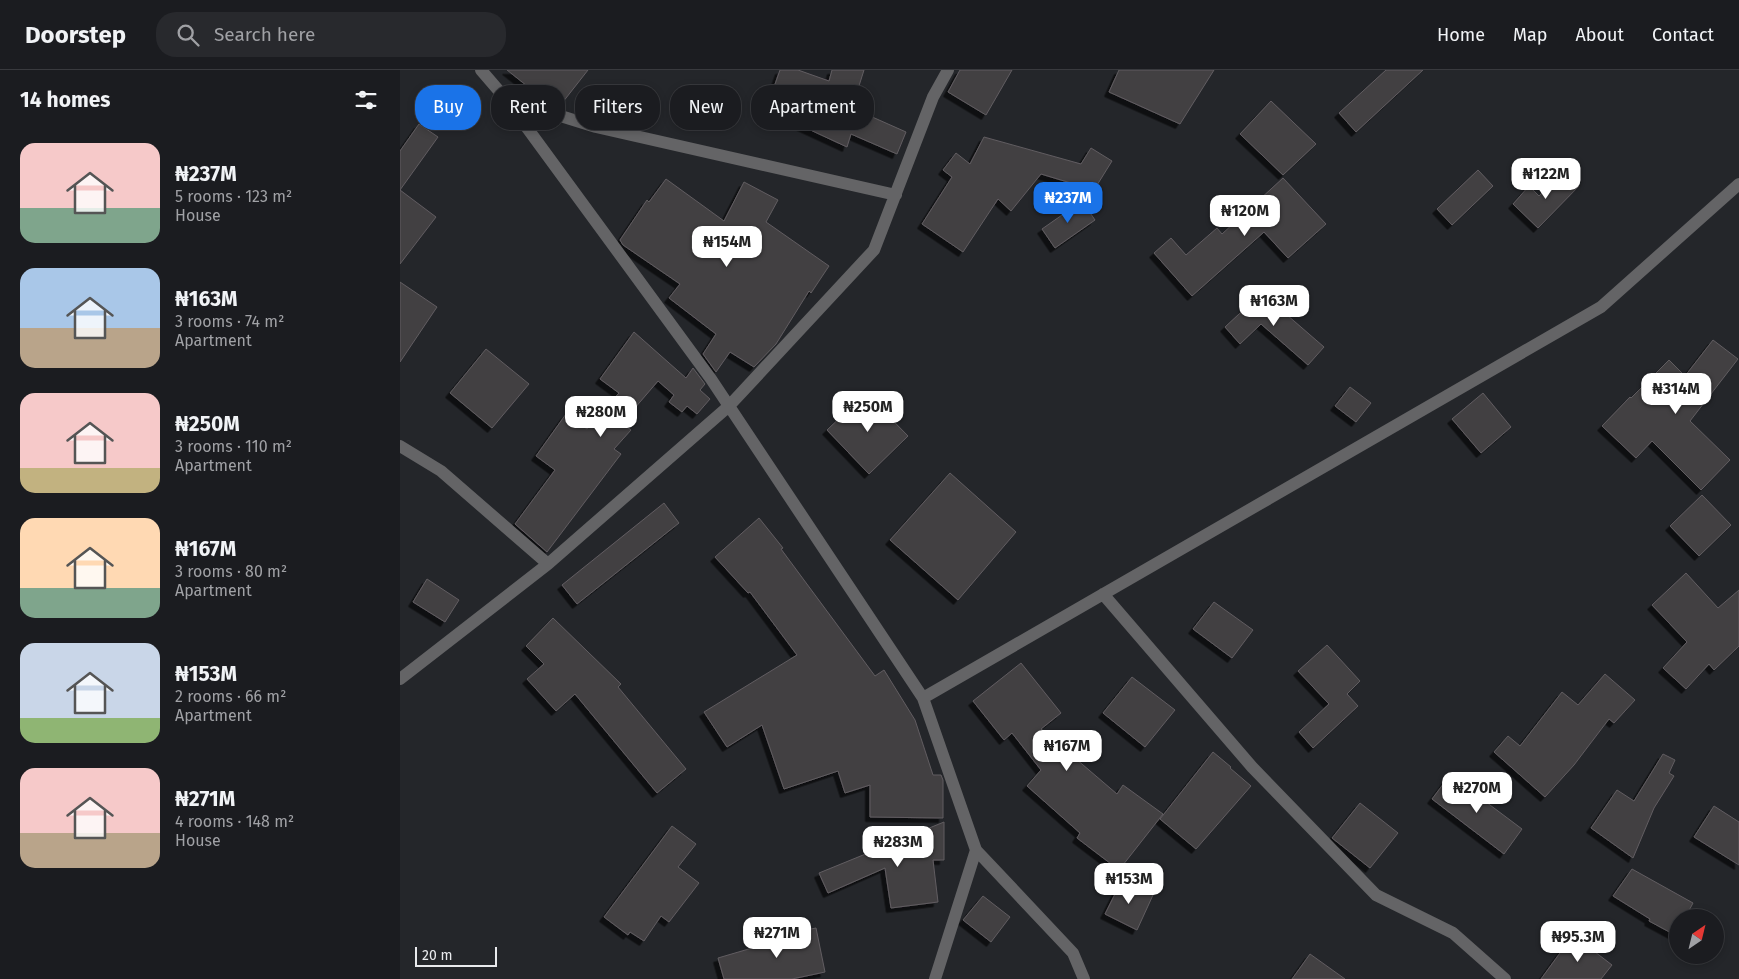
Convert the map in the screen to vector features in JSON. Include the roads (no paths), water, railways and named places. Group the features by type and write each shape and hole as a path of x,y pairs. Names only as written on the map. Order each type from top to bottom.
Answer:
{"street":[{"path":"481,70 494,85"},
{"path":"400,679 548,564 729,406 874,250 933,97 948,70"},
{"path":"565,117 596,126 896,194"},
{"path":"529,130 711,378 923,698 976,850 1073,953 1084,979"},
{"path":"923,698 1601,307 1739,184"},
{"path":"400,446 441,471 548,564"},
{"path":"1103,594 1252,768 1376,895 1453,933 1505,979"},
{"path":"936,979 976,850"}]}
